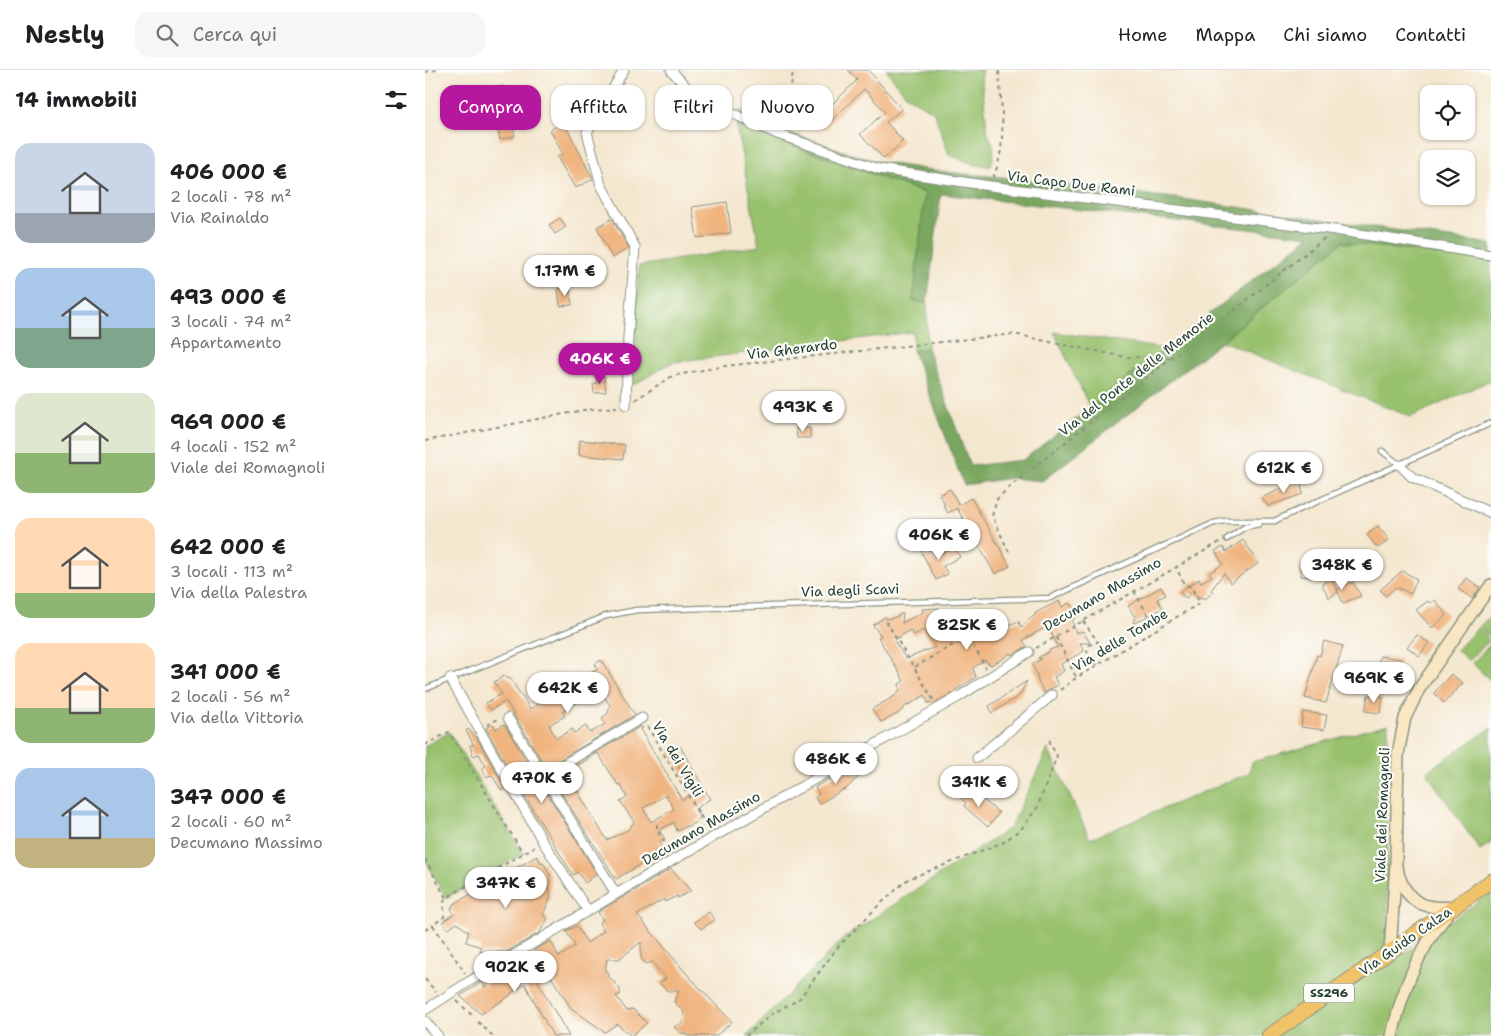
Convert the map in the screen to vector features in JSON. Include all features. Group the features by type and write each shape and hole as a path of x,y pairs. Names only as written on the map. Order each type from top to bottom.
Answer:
{"main road":[{"name":"Viale dei Romagnoli","path":"1391,952 1396,863 1398,754 1405,718 1419,689 1491,586"},
{"path":"1396,863 1401,883 1413,900 1429,907 1453,907"},
{"name":"Via Guido Calza","path":"1269,1036 1491,881"},
{"path":"1392,1036 1403,994 1414,964 1428,939 1453,907"}],"street":[{"path":"624,70 587,132 601,185 635,247 628,338 626,406"},
{"name":"Via Capo Due Rami","path":"671,70 688,90 712,104 777,134 879,169 990,186 1335,230 1491,255"},
{"path":"1400,466 1412,477 1491,514"},
{"name":"Decumano Massimo","path":"425,1010 675,859 938,708 1029,652"},
{"path":"450,678 543,842 588,911"},
{"path":"977,758 1052,696"},
{"path":"508,718 616,894"},
{"path":"544,776 642,718"},
{"path":"425,1021 438,1036"}],"lane":[{"name":"Via degli Scavi","path":"1227,539 1245,527 1275,521 1400,466 1491,423"},
{"path":"1382,451 1400,466"},
{"name":"Via degli Scavi","path":"425,690 450,678 606,616 637,610 1050,598 1214,523 1223,521 1275,521"}],"path":[{"path":"425,72 436,70"},
{"path":"777,134 790,96 793,70"},
{"path":"990,186 999,164 1003,142 999,70"},
{"name":"Via del Ponte delle Memorie","path":"1009,552 992,516 997,499 1013,484 1171,358 1197,340 1335,230"},
{"name":"Via Gherardo","path":"425,441 584,410 626,406 672,376 725,366 1014,334 1125,357 1171,358"},
{"name":"Decumano Massimo","path":"1029,652 1227,539"},
{"name":"Via delle Tombe","path":"1052,696 1097,665 1200,603 1191,587 1184,584 1176,567"},
{"path":"1135,591 1148,615"},
{"path":"886,621 938,708"},
{"path":"1083,621 1098,642 1089,645 1087,651 1090,658 1097,665"},
{"path":"915,667 968,636 991,677"},
{"path":"1056,637 1077,678"},
{"path":"478,729 495,720 508,718"},
{"name":"Via dei Vigili","path":"642,718 713,837"},
{"path":"425,746 449,732 523,853"},
{"path":"746,1036 772,1014 799,999 838,947 877,907 908,879 1004,842 1022,828 1037,808 1057,756 1050,743 1049,735"},
{"path":"657,824 663,840 675,859"},
{"path":"425,930 444,917 444,902 446,898 543,842"},
{"path":"425,859 446,898"},
{"path":"433,925 470,982"},
{"path":"425,979 446,997 474,1016"},
{"path":"478,1022 493,1036"}],"green space":[{"path":"886,70 982,70 988,135 994,150 991,166 976,165 949,155 934,112 907,96"},
{"path":"739,109 742,110 742,127 736,125"},
{"path":"736,125 742,127 742,130 750,130 925,193 913,301 927,303 927,348 913,351 913,332 673,362 633,385 639,266 759,246"},
{"path":"750,130 785,130 873,161 944,172 1011,178 1182,199 1491,244 1491,261 1342,242 1222,341 1042,481 1011,478 964,485 913,351 927,348 970,466 1023,460 1309,236 941,194 927,303 913,301 925,193"},
{"path":"1342,242 1491,261 1491,380 1411,417 1222,341"},
{"path":"1054,332 1165,349 1090,408"},
{"path":"1491,615 1491,638 1479,627"},
{"path":"1478,628 1490,640 1469,661 1457,650"},
{"path":"1491,644 1491,681 1472,663"},
{"path":"1388,724 1387,966 1491,892 1491,1036 747,1036 845,937 1010,828 1048,749 1090,839 1249,773 1252,762"},
{"path":"1491,728 1491,843 1480,850 1426,772"},
{"path":"449,732 523,853 446,898 425,859 425,746"}],"building":[{"path":"848,70 868,70 902,109 886,122 903,141 884,159 860,134 885,112 864,89 833,119 833,103 857,80"},
{"path":"498,130 514,130 515,136 500,140"},
{"path":"550,130 568,130 593,179 575,188 557,157 563,154"},
{"path":"727,202 731,233 697,238 692,207"},
{"path":"560,218 566,227 555,234 549,225"},
{"path":"612,219 629,248 612,258 597,227"},
{"path":"570,287 572,305 560,306 558,289"},
{"path":"604,376 606,392 594,393 593,384 597,383 596,377"},
{"path":"796,428 810,428 810,438 797,438"},
{"path":"580,440 625,445 623,459 579,455"},
{"path":"1300,480 1303,494 1268,506 1261,498"},
{"path":"950,489 959,505 971,498 1010,566 995,574 957,508 948,513 943,505 945,504 939,495"},
{"path":"1378,526 1389,540 1378,548 1367,535"},
{"path":"1243,540 1259,563 1230,583 1224,573 1211,590 1213,592 1205,599 1190,593 1186,598 1179,592 1199,579 1200,583 1212,576 1209,573 1223,564 1215,551 1223,547 1226,552"},
{"path":"928,547 929,550 934,548 938,555 955,548 960,557 943,566 948,574 936,580 921,551"},
{"path":"1306,561 1322,563 1320,578 1300,576 1301,565 1306,566"},
{"path":"1402,571 1417,579 1411,594 1396,587 1386,596 1380,590"},
{"path":"1331,578 1338,592 1329,598 1322,584"},
{"path":"1466,578 1480,587 1473,599 1458,589"},
{"path":"1353,582 1361,596 1343,603 1337,589"},
{"path":"1161,587 1166,595 1157,599 1163,608 1133,624 1135,617 1128,606"},
{"path":"1435,600 1447,615 1432,628 1416,610 1428,601 1430,603"},
{"path":"1059,601 1062,607 1069,603 1080,615 1072,620 1076,633 1083,631 1090,643 1080,643 1084,651 1061,664 1064,671 1054,677 1058,685 1044,693 1032,664 1042,659 1038,658 1049,650 1058,647 1048,626 1023,640 1027,646 1016,653 1011,655 1010,653 991,665 985,660 973,668 976,677 932,704 931,702 928,703 925,695 908,704 899,713 881,722 872,709 895,696 900,690 899,684 904,681 878,637 881,636 873,625 885,617 887,619 896,617 903,613 902,623 923,612 922,609 939,608 958,637 962,620 977,612 979,614 997,613 982,621 995,631 1016,622 1019,622 1021,627 1035,613","holes":["910,630 914,635 923,630 935,647 906,659 894,640"]},
{"path":"1417,635 1429,643 1419,656 1407,647"},
{"path":"1324,641 1343,646 1326,703 1305,698 1317,655 1320,656"},
{"path":"1380,656 1401,659 1398,674 1377,669"},
{"path":"601,660 635,715 546,768 506,701 491,710 486,703 502,694 494,682 505,675 508,679 510,678 530,709 598,669 595,664","holes":["594,693 603,695 610,705 608,713 602,718 605,724 590,733 586,726 574,733 573,729 556,738 549,725 565,716 562,711"]},
{"path":"1451,674 1463,683 1444,703 1434,693"},
{"path":"1027,681 1020,695 992,713 989,706"},
{"path":"1368,695 1383,697 1380,713 1365,711"},
{"path":"1303,712 1327,715 1324,730 1301,727"},
{"path":"493,724 496,729 504,724 597,874 585,883 578,872 573,875 516,782 486,728"},
{"path":"641,726 643,728 640,729 682,800 694,793 670,751 680,746 710,799 695,809 700,818 694,823 677,831 674,822 659,830 665,839 659,842 663,851 616,879 552,778","holes":["598,753 627,797 620,801 634,822 628,830 607,840 571,781 581,772 577,766","666,795 674,809 651,822 643,808"]},
{"path":"468,729 477,738 505,788 501,790 492,775 486,777 482,768 486,766 479,754 473,756 470,745 474,745 466,731"},
{"path":"851,767 860,775 845,790 819,804 815,797 819,794 815,787"},
{"path":"969,788 999,813 988,827 964,806 966,803 960,798"},
{"path":"537,856 541,863 543,862 550,875 550,898 543,915 548,919 539,933 506,952 480,952 481,947 466,942 469,932 457,923 449,929 442,922 454,914 451,908 453,907 452,905"},
{"path":"671,869 691,891 665,902 664,899 637,915 685,972 732,1022 716,1036 687,1036 684,1032 682,1034 674,1027 683,1023 684,1012 674,1002 679,991 668,991 659,983 666,979 652,962 646,964 641,959 641,942 619,959 607,959 605,971 608,973 607,976 620,989 620,995 616,996 627,1011 633,1009 647,1023 631,1036 617,1024 605,1032 571,1008 534,950 551,941 559,957 575,946 566,931 577,926 587,943 604,931 599,923 603,920 598,912"},
{"path":"709,912 715,920 701,929 694,922"},
{"path":"524,956 569,1036 553,1036 525,984 481,1014 460,996 482,982 485,987 505,967"}]}
